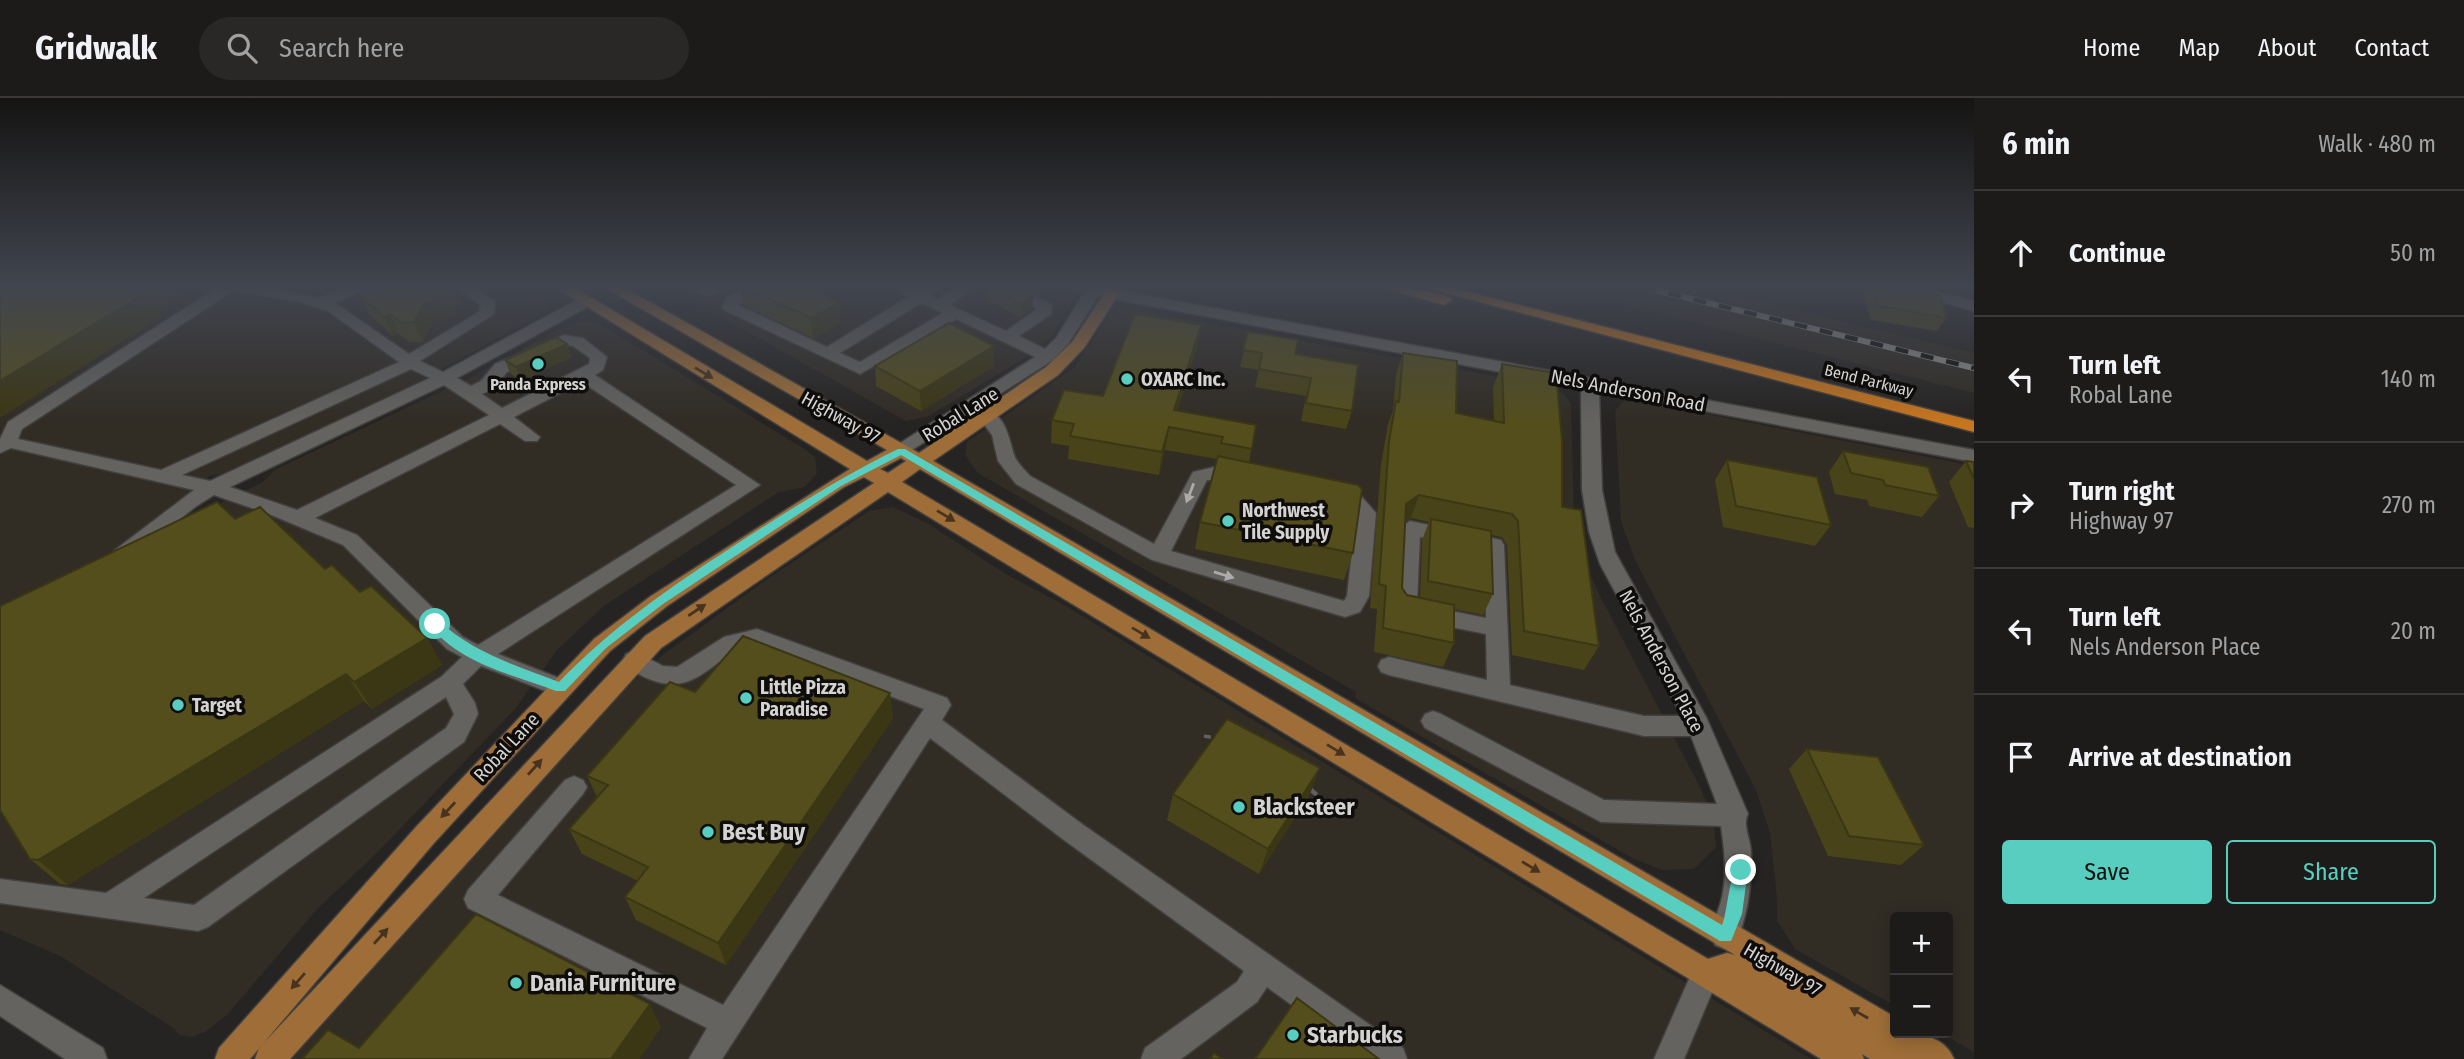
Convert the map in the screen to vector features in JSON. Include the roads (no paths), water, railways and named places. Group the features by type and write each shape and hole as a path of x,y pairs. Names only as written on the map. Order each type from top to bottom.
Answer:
{"highway":[{"path":"1583,332 1667,348"},
{"name":"Bend Parkway","path":"1604,332 1974,427"},
{"name":"Bend Parkway","path":"1657,332 1974,412"}],"main road":[{"name":"Highway 97","path":"635,332 1849,1059"},
{"name":"Highway 97","path":"690,332 910,456 1939,1059"},
{"name":"Robal Lane","path":"230,1059 425,835 602,645 659,601 837,483 865,469 910,456 986,415 1062,362 1087,332"},
{"name":"Robal Lane","path":"270,1059 634,660 676,624 887,481 910,456"},
{"path":"1706,972 1727,967 1749,971 1899,1059"}],"street":[{"path":"160,332 14,426 4,444 212,488 298,518 350,540 455,643 478,656 561,688"},
{"path":"367,332 409,362 470,394 531,438"},
{"path":"162,477 409,362 457,332"},
{"path":"100,568 112,562 188,502 212,488 441,379 529,332"},
{"path":"783,332 860,369 923,332"},
{"path":"828,353 862,332"},
{"path":"996,332 1047,356"},
{"path":"1007,337 1015,332"},
{"name":"Robal Lane","path":"910,456 1047,356 1068,332"},
{"name":"Nels Anderson Road","path":"1325,332 1974,456"},
{"path":"298,518 583,375 597,366 599,357 577,341 564,340 501,368 487,385 470,394"},
{"path":"109,906 449,683 478,656 750,485 583,375"},
{"name":"Nels Anderson Place","path":"1590,383 1593,508 1605,552 1698,726 1735,814 1741,870 1734,914 1725,936"},
{"path":"986,415 1002,433 1007,461 1023,480 1159,555 1330,606 1352,606 1358,596 1366,513 1354,500 1315,492"},
{"path":"1159,555 1185,506 1191,485 1200,475 1213,474 1264,483"},
{"path":"1497,628 1406,610 1410,528 1494,545 1497,628 1499,692"},
{"path":"634,660 660,674 681,676 701,667 734,640 757,637 939,705 704,1059"},
{"path":"1389,666 1644,726 1698,726"},
{"path":"0,891 198,918 455,735 467,721 466,706 449,683"},
{"path":"1433,721 1601,811 1693,816 1735,814"},
{"path":"928,723 1073,832 1392,1059"},
{"path":"574,787 478,899 728,1023"},
{"path":"1156,1059 1247,992 1264,967"},
{"path":"1670,1059 1706,972"},
{"path":"0,999 92,1059"}],"railway":[{"path":"1826,332 1974,368"}],"place":[{"name":"Panda Express","path":"538,364"},
{"name":"OXARC Inc.","path":"1127,379"},
{"name":"Northwest Tile Supply","path":"1228,521"},
{"name":"Little Pizza Paradise","path":"746,698"},
{"name":"Target","path":"178,705"},
{"name":"Blacksteer","path":"1239,807"},
{"name":"Best Buy","path":"708,832"},
{"name":"Dania Furniture","path":"516,983"},
{"name":"Starbucks","path":"1293,1035"}]}
